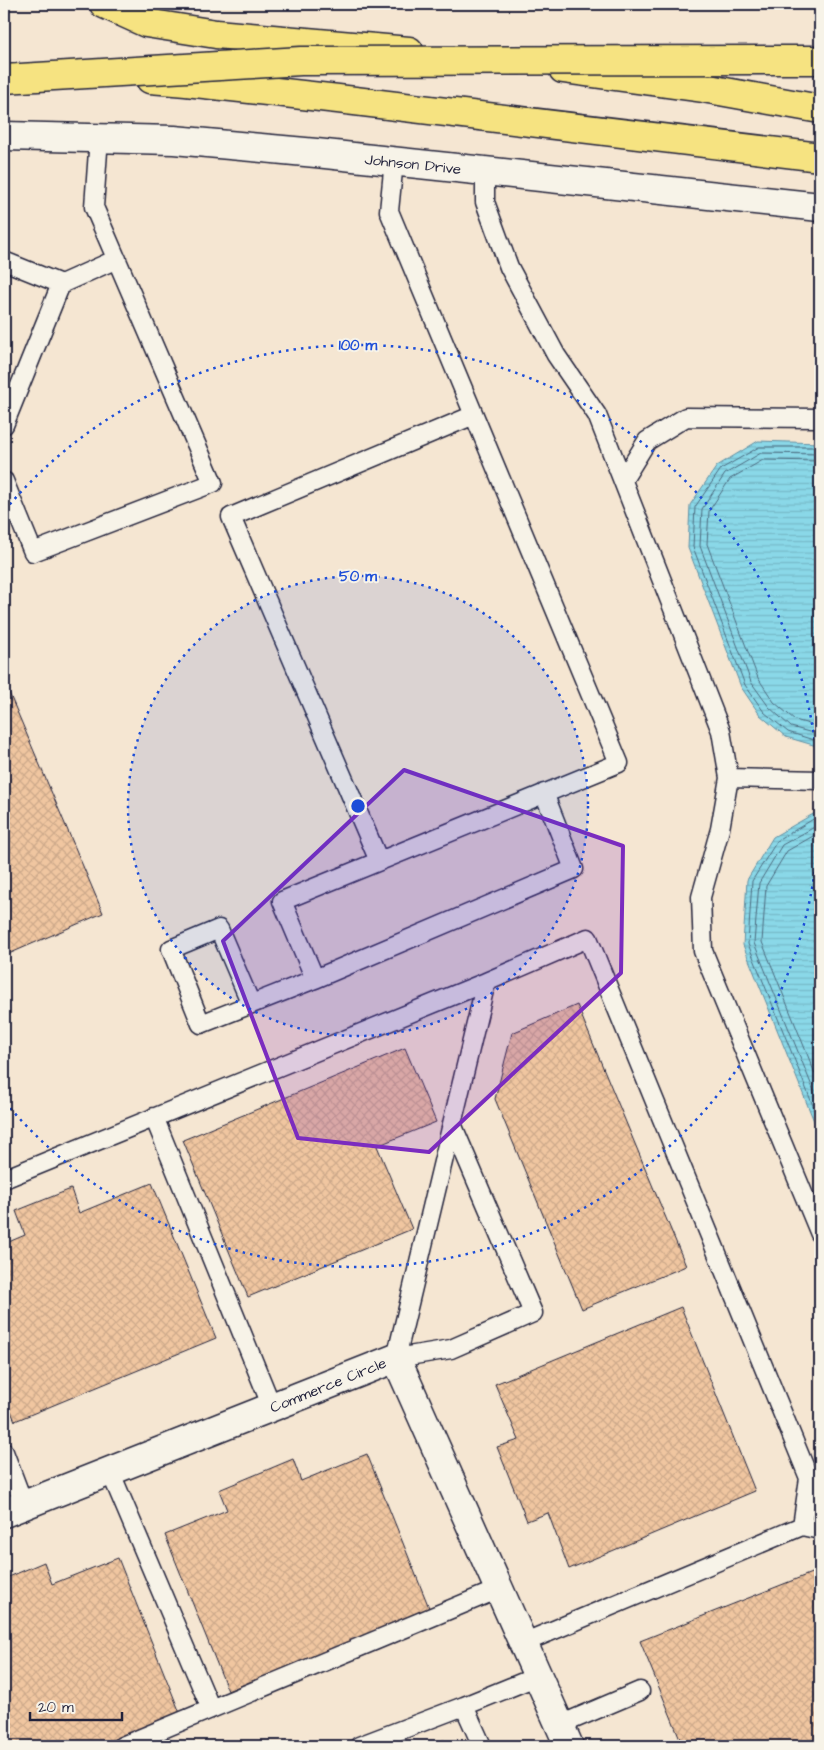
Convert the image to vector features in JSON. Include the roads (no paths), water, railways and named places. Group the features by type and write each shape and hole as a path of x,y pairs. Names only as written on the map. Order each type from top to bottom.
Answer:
{"highway":[{"path":"104,4 146,23 216,34 364,46 521,64 703,88 820,108"},
{"path":"4,79 301,60 820,60"},
{"path":"4,71 36,71 186,82 820,157"}],"street":[{"name":"Johnson Drive","path":"4,136 174,140 394,161 820,207"},
{"name":"Commerce Circle","path":"14,1509 396,1358 565,1736"}],"lane":[{"path":"4,481 33,552 213,483 94,207 99,137"},
{"path":"315,979 282,901 619,763 389,211 394,161"},
{"path":"485,172 485,202 509,267 556,354 597,415 721,731 729,778 720,829 701,897 703,951 820,1234"},
{"path":"4,425 61,284 117,260"},
{"path":"4,261 61,284"},
{"path":"379,861 231,517 474,415"},
{"path":"623,480 647,441 686,417 820,418"},
{"path":"729,778 820,780"},
{"path":"251,1004 219,929 171,949 201,1024 315,979 574,870 544,793"},
{"path":"4,1179 486,982 588,938 809,1478 802,1526"},
{"path":"452,1124 533,1313 452,1349 396,1358 452,1124 486,982"},
{"path":"154,1118 272,1407"},
{"path":"4,1452 14,1509"},
{"path":"110,1471 211,1709"},
{"path":"523,1643 802,1526 820,1530"},
{"path":"122,1746 499,1589"},
{"path":"359,1746 538,1676"},
{"path":"565,1736 640,1691"},
{"path":"464,1706 482,1746"}],"water":[{"path":"758,441 820,443 820,747 786,737 760,715 741,687 688,548 690,505 717,466"},
{"path":"815,813 820,813 820,1136 743,945 747,880 773,837"}]}
